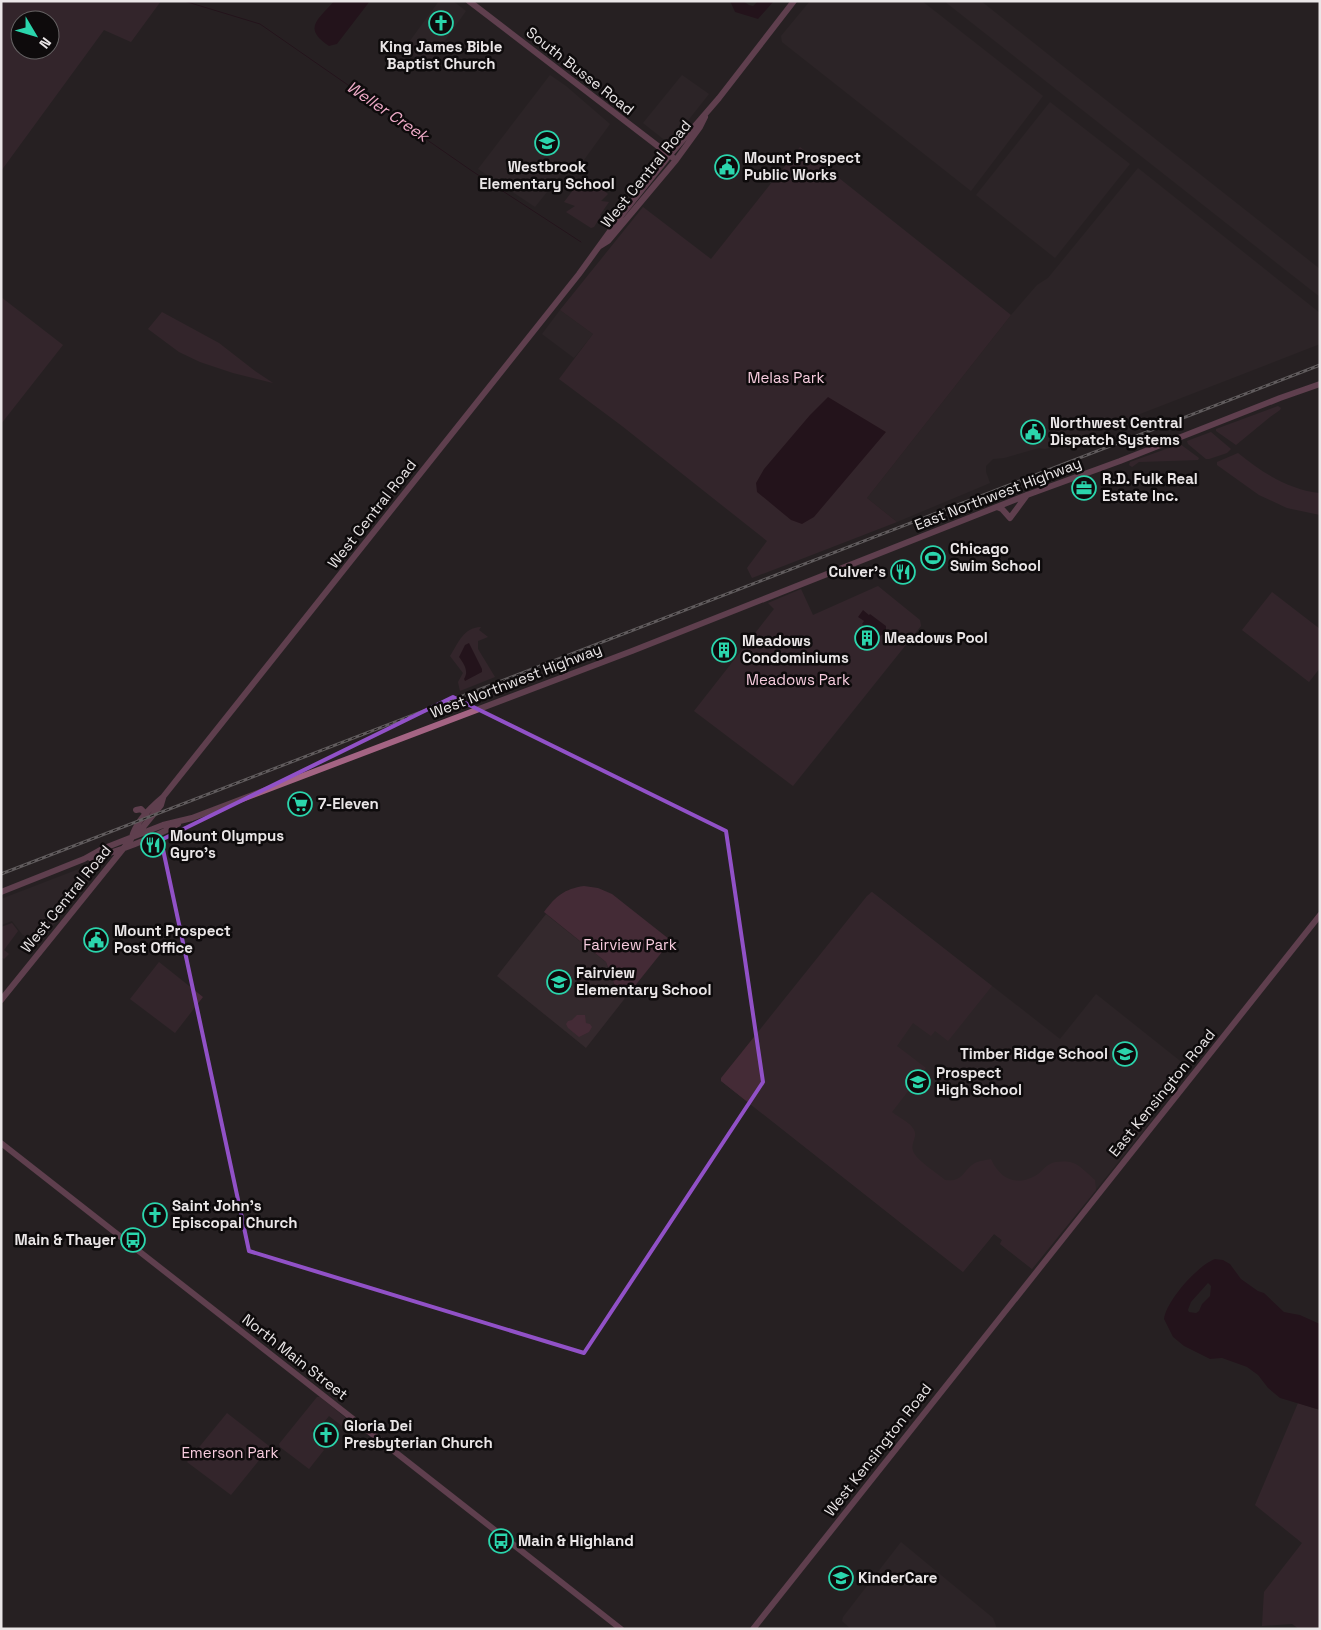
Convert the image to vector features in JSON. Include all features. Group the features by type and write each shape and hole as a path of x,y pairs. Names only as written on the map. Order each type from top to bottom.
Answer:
{"main road":[{"name":"South Busse Road","path":"470,1 676,160"},
{"name":"West Central Road","path":"132,837 134,829 154,804 163,797 600,246 604,238 669,156 706,113 794,1"},
{"name":"West Central Road","path":"600,246 608,241 676,160 700,127 706,113"},
{"name":"East Northwest Highway","path":"854,564 1027,495 1320,384"},
{"path":"997,507 1002,509 1010,518 1027,495"},
{"name":"West Northwest Highway","path":"1,892 84,859 102,849 132,837 186,820 632,651 854,564"},
{"name":"West Central Road","path":"1,1000 132,837 141,831 161,805 163,797"},
{"path":"136,810 140,809 146,814"},
{"name":"West Northwest Highway","path":"84,859 103,856 164,832 186,820"},
{"path":"148,822 149,827 153,829"},
{"name":"East Kensington Road","path":"1023,1286 1320,915"},
{"name":"North Main Street","path":"1,1143 621,1629"},
{"name":"West Kensington Road","path":"753,1629 1023,1286"}],"highlighted area":[{"path":"453,697 726,831 763,1082 584,1353 249,1251 161,840"}],"shaded area":[{"path":"334,1 370,1 337,44 329,46 321,40 314,29 318,19"},
{"path":"439,1 453,1 466,11 427,66 404,49"},
{"path":"730,1 743,1 753,6 758,1 774,1 758,19 735,12"},
{"path":"810,1 922,1 1043,96 971,191 782,42 781,36"},
{"path":"944,1 981,1 1320,269 1320,297"},
{"name":"Westbrook Elementary School","path":"550,75 566,86 610,124 581,164 571,162 535,207 478,169"},
{"path":"682,75 709,94 671,142 667,142 643,123"},
{"path":"1050,102 1130,164 1055,258 976,195"},
{"path":"1138,168 1320,313 1320,344 1073,440 1045,449 1039,448 1004,458 993,459 986,466 990,483 897,522 867,498 1011,315 1037,285 1048,278"},
{"path":"560,310 593,334 574,358 542,334"},
{"path":"828,397 886,432 814,517 802,524 791,520 757,492 756,483 764,469"},
{"path":"863,610 886,626 886,635 880,636 875,632 873,633 872,630 870,631 862,624 864,621 858,617"},
{"path":"469,643 482,672 465,681 465,668 459,657 465,645"},
{"path":"97,862 98,868 37,946 22,934 12,921 1,925 1,899"},
{"name":"Prospect High School","path":"871,892 1060,1039 1096,994 1189,1068 1153,1114 1153,1119 1032,1269 1000,1244 1002,1240 994,1234 963,1272 721,1081"},
{"name":"Fairview Elementary School","path":"546,914 606,962 616,989 626,997 586,1048 497,976"},
{"path":"1215,1259 1223,1260 1230,1264 1241,1279 1264,1293 1284,1312 1300,1315 1320,1324 1320,1410 1280,1398 1268,1388 1258,1375 1247,1367 1222,1358 1210,1359 1184,1346 1173,1337 1164,1319 1170,1303 1184,1284 1200,1268","holes":["1208,1283 1211,1286 1210,1296 1202,1304 1199,1311 1196,1313 1189,1312 1191,1302"]},
{"path":"901,1542 993,1618 997,1629 851,1629 842,1621 843,1617"}],"green space":[{"path":"1,1 161,1 131,42 104,30 1,171"},
{"name":"Melas Park","path":"800,147 1011,315 867,498 897,522 752,578 747,568 767,541 622,426 559,379 593,334 560,310 643,207 711,259"},
{"path":"587,176 608,194 601,201 609,202 594,227 591,228 566,212 575,206 564,202 583,177"},
{"path":"1,297 63,345 1,424"},
{"path":"162,312 219,343 273,383 233,373 200,362 179,352 148,329"},
{"path":"1278,406 1281,408 1280,410 1236,445 1216,431 1216,429"},
{"path":"1211,432 1231,449 1227,453 1206,459 1187,441"},
{"path":"1180,444 1199,458 1198,460 1139,462 1132,467 1129,465 1130,462"},
{"path":"1238,453 1256,467 1286,484 1320,493 1320,515 1287,508 1259,495 1217,465 1217,462"},
{"name":"Meadows Park","path":"878,586 920,620 921,626 793,786 694,711 774,609 768,603 801,589 813,615"},
{"path":"1272,592 1320,629 1320,668 1309,682 1242,630"},
{"path":"481,627 479,630 488,637 478,641 478,649 495,677 460,691 458,682 463,673 450,656 466,633"},
{"name":"Fairview Park","path":"584,886 598,888 612,894 669,939 670,942 626,997 616,989 606,962 544,912 561,894"},
{"name":"Prospect High School","path":"872,892 992,986 948,1041 935,1031 931,1036 913,1023 897,1046 926,1068 892,1112 913,1128 915,1136 912,1147 915,1155 945,1180 956,1180 975,1163 991,1159 994,1166 1003,1176 1009,1179 1021,1181 1037,1175 1055,1162 1071,1162 1095,1180 1096,1190 1032,1269 1000,1244 1002,1240 994,1234 963,1272 721,1081 721,1078"},
{"path":"12,923 18,931 4,950 9,954 4,959 1,957 1,927"},
{"path":"159,962 203,997 175,1033 130,999"},
{"path":"577,1015 585,1015 586,1023 592,1027 589,1032 579,1037 566,1024"},
{"path":"317,1397 320,1397 347,1419 342,1426 329,1416 319,1428 316,1426 311,1431 319,1438 315,1443 324,1450 309,1469 280,1447 279,1444"},
{"path":"1298,1403 1320,1410 1320,1629 1299,1629 1292,1624 1262,1626 1264,1592 1302,1543 1255,1505"},
{"name":"Emerson Park","path":"227,1413 269,1446 231,1495 187,1462"}],"waterway":[{"name":"Weller Creek","path":"184,1 260,24 472,171 581,242"}],"railway":[{"path":"1,874 1320,365"}],"place":[{"name":"King James Bible Baptist Church","path":"441,23"},
{"name":"Westbrook Elementary School","path":"547,143"},
{"name":"Mount Prospect Public Works","path":"727,167"},
{"name":"Northwest Central Dispatch Systems","path":"1033,432"},
{"name":"R.D. Fulk Real Estate Inc.","path":"1084,488"},
{"name":"Chicago Swim School","path":"933,558"},
{"name":"Culver's","path":"903,572"},
{"name":"Meadows Pool","path":"867,638"},
{"name":"Meadows Condominiums","path":"724,650"},
{"name":"7-Eleven","path":"300,804"},
{"name":"Mount Olympus Gyro's","path":"153,845"},
{"name":"Mount Prospect Post Office","path":"96,940"},
{"name":"Fairview Elementary School","path":"559,982"},
{"name":"Timber Ridge School","path":"1125,1054"},
{"name":"Prospect High School","path":"918,1082"},
{"name":"Saint John's Episcopal Church","path":"155,1215"},
{"name":"Main & Thayer","path":"133,1240"},
{"name":"Gloria Dei Presbyterian Church","path":"326,1435"},
{"name":"Main & Highland","path":"501,1541"},
{"name":"KinderCare","path":"841,1578"}]}
